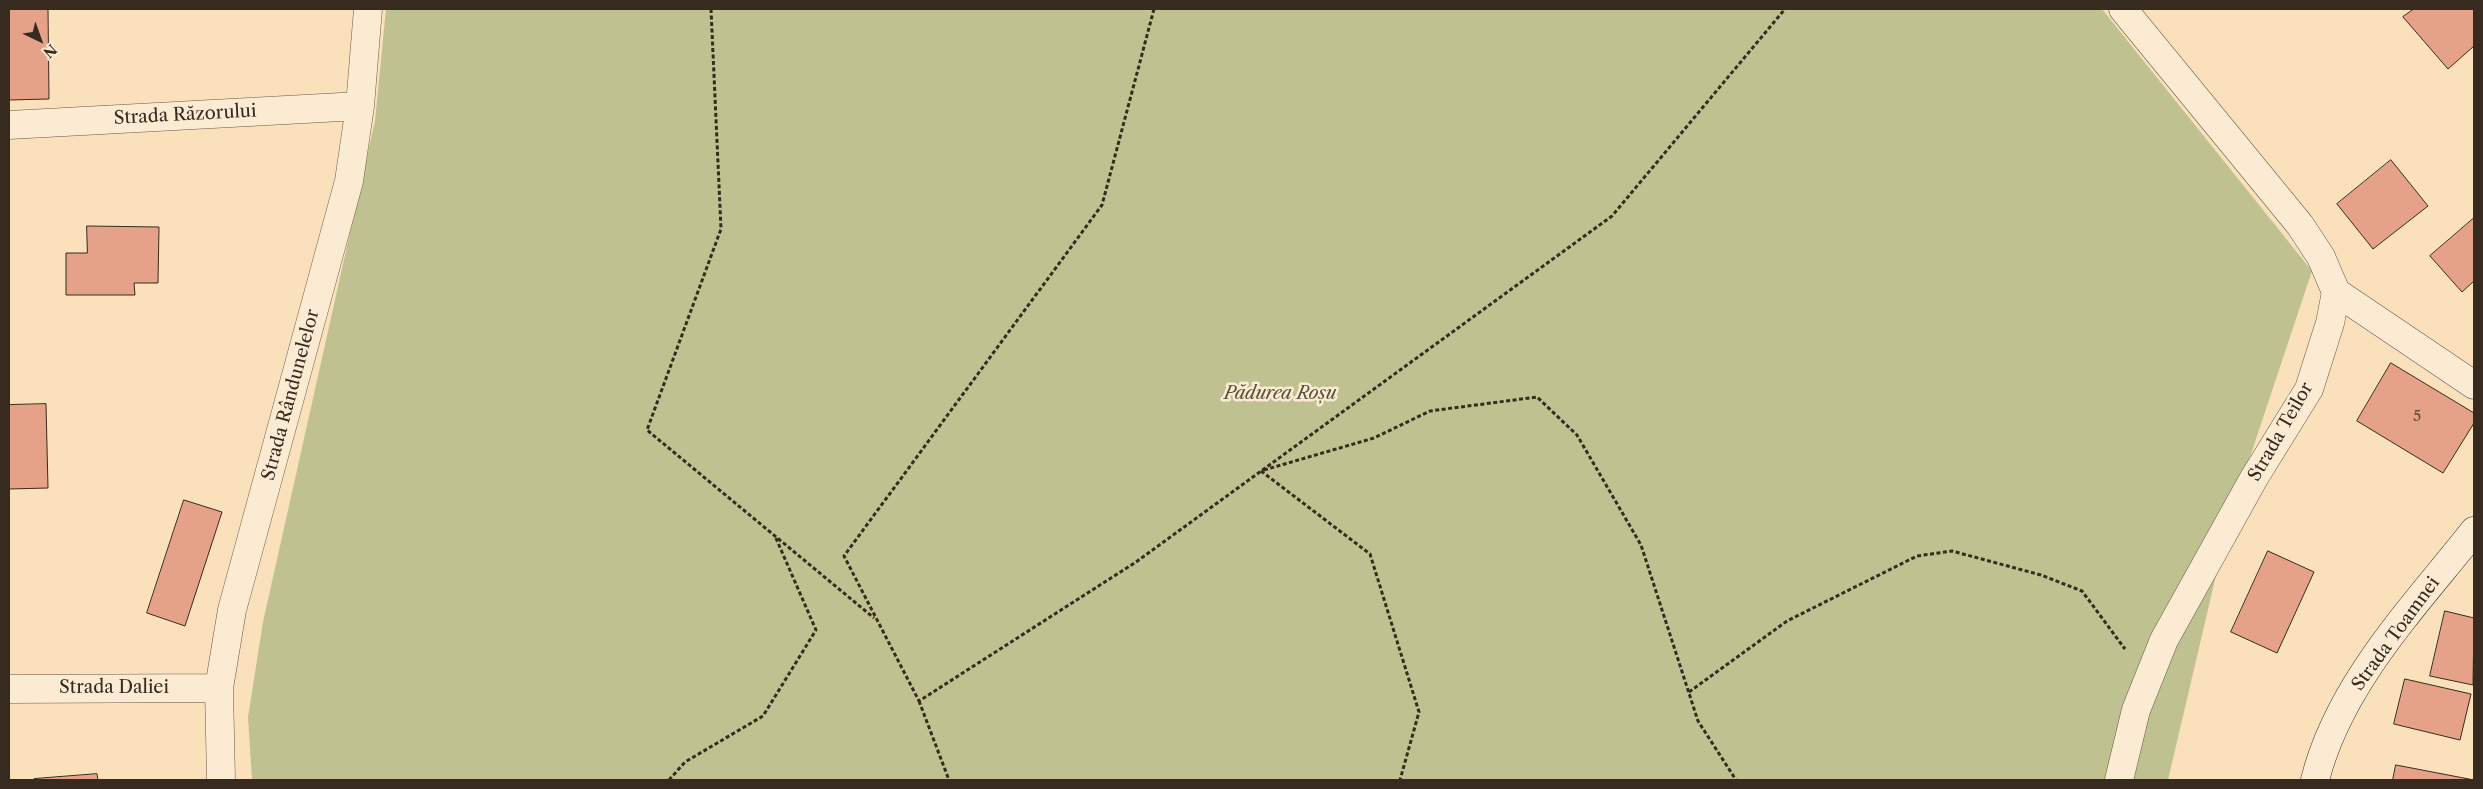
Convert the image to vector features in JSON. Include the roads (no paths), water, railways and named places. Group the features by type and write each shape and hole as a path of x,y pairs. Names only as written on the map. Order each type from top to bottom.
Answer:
{"street":[{"name":"Strada Rândunelelor","path":"221,780 219,688 232,610 349,181 360,106 368,9"},
{"path":"2123,9 2300,225 2321,257 2336,292 2474,385"},
{"name":"Strada Răzorului","path":"9,125 360,106"},
{"name":"Strada Teilor","path":"2119,780 2136,710 2164,640 2254,478 2309,389 2330,323 2336,292"},
{"name":"Strada Toamnei","path":"2315,780 2328,744 2351,694 2377,655 2474,531"},
{"name":"Strada Daliei","path":"9,689 219,688"}],"park label":[{"name":"Pădurea Roșu","path":"1280,394"}]}
